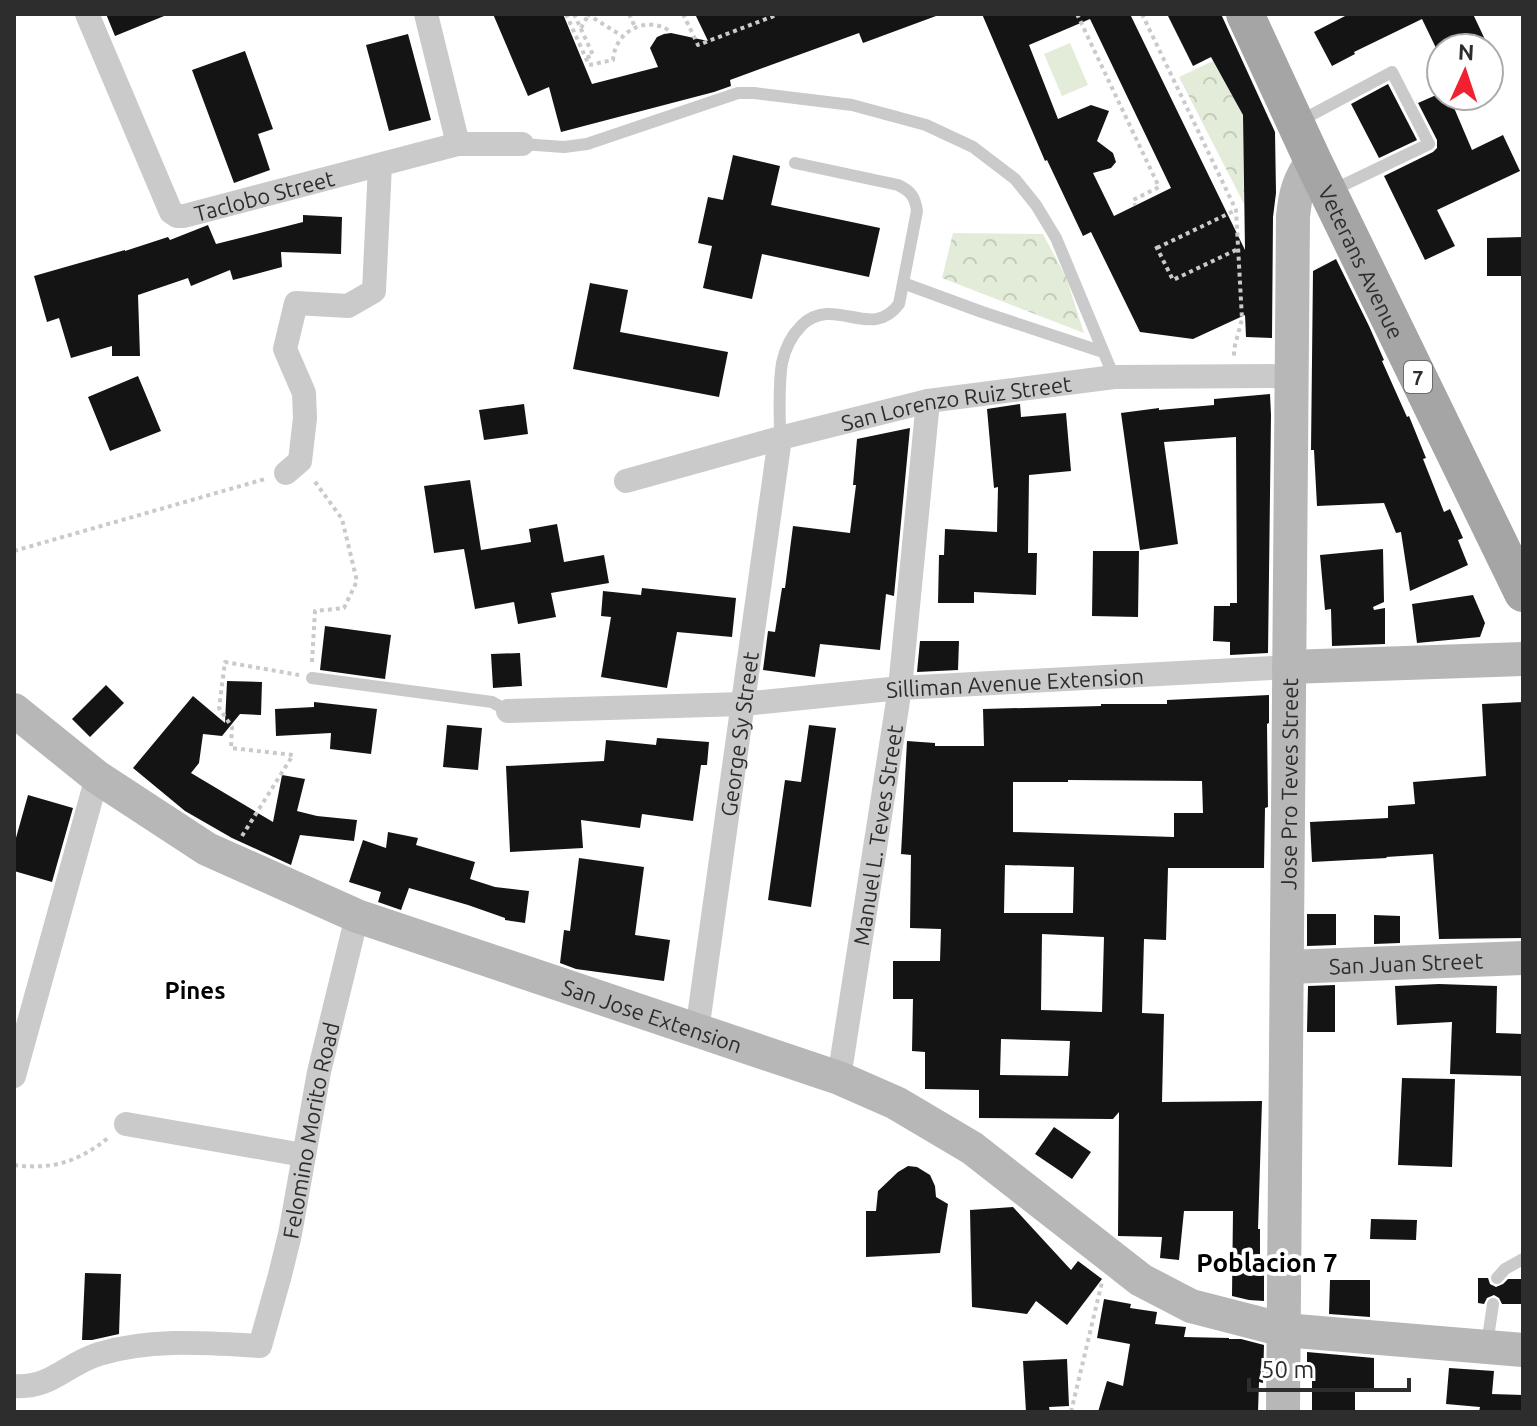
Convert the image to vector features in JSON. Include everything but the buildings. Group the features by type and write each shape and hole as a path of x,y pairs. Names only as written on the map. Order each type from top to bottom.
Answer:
{"main road":[{"name":"Veterans Avenue","path":"1245,14 1320,177 1523,593"}],"street":[{"name":"Taclobo Street","path":"87,14 171,212 177,216 458,144 522,144"},
{"path":"426,14 458,144"},
{"path":"293,467 305,418 304,393 285,349 296,303 348,306 374,291 380,165"},
{"name":"Jose Pro Teves Street","path":"1283,1412 1293,217 1303,173 1320,177"},
{"name":"San Lorenzo Ruiz Street","path":"626,481 928,401 1114,377 1293,376"},
{"name":"Manuel L. Teves Street","path":"839,1078 900,688 928,401"},
{"name":"George Sy Street","path":"697,1031 780,438"},
{"name":"Silliman Avenue Extension","path":"508,711 743,704 900,688 1289,667 1523,659"},
{"name":"San Jose Extension","path":"14,710 97,777 207,849 357,916 839,1078 896,1103 972,1148 1141,1280 1191,1306 1284,1330 1523,1350"},
{"path":"14,1076 97,777"},
{"name":"Felomino Morito Road","path":"14,1386 43,1384 78,1362 133,1346 167,1343 260,1346 287,1248 319,1072 357,916"},
{"name":"San Juan Street","path":"1288,967 1523,958"},
{"path":"126,1124 303,1155"}],"lane":[{"path":"1296,123 1392,72 1429,144 1320,177"},
{"path":"522,144 564,147 587,144 738,93 852,105 926,125 973,147 1015,179 1029,197 1056,238 1114,377"},
{"path":"780,438 782,364 795,333 819,314 873,320 886,317 899,304 917,211 916,199 909,190 898,185 795,163"},
{"path":"903,283 1103,352"},
{"path":"312,678 492,702 508,711"},
{"path":"1497,1278 1505,1269 1523,1259"},
{"path":"1487,1347 1493,1304"}],"path":[{"path":"566,14 589,65 613,60 622,36 635,27 650,24 670,31"},
{"path":"574,14 593,55 586,58"},
{"path":"575,35 582,30 588,14 622,36"},
{"path":"629,14 635,27"},
{"path":"650,24 651,14"},
{"path":"683,14 698,45 779,14"},
{"path":"1077,14 1159,187 1133,200 1135,205"},
{"path":"1142,14 1236,210 1242,319 1234,349"},
{"path":"1236,210 1156,247 1173,280 1238,249"},
{"path":"14,551 293,467 342,519 357,581 344,608 315,611 312,678 225,662 219,708 232,727 231,748 293,755 228,858"},
{"path":"14,1165 56,1166 99,1146 126,1124"},
{"path":"1071,1412 1109,1255"}],"green space":[{"path":"1070,43 1088,85 1062,96 1044,54"},
{"path":"1213,61 1243,115 1244,204 1179,77"},
{"path":"953,233 1043,234 1066,277 1084,333 942,278"}],"district":[{"name":"Pines","path":"195,990"},
{"name":"Poblacion 7","path":"1267,1262"}]}
